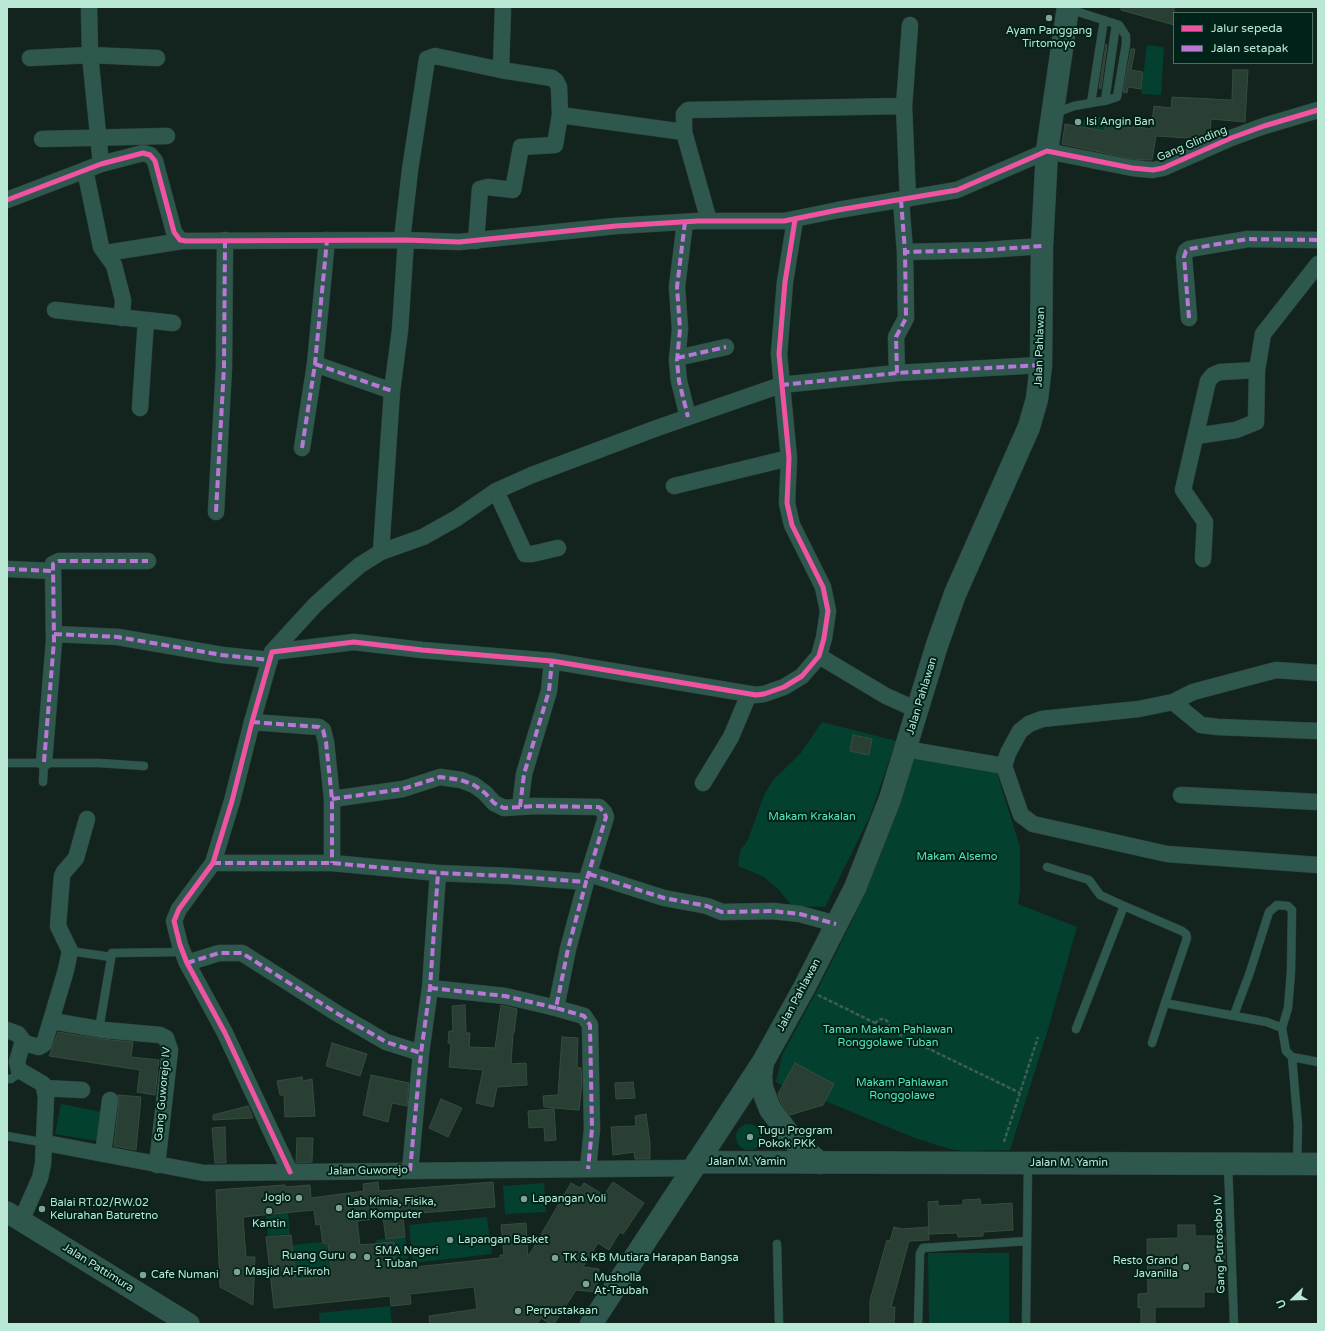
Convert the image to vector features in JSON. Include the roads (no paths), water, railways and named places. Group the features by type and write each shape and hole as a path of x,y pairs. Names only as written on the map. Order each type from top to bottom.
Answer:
{"main road":[{"name":"Jalan Pahlawan","path":"591,1324 763,1062 804,988 836,924 868,858 906,750 917,710 955,594 1029,427 1037,400 1041,365 1042,246 1047,151 1051,115 1068,8"},
{"name":"Jalan M. Yamin","path":"763,1062 761,1076 762,1088 770,1109 794,1141 820,1163"},
{"name":"Jalan M. Yamin","path":"695,1165 820,1163 1308,1164"}],"street":[{"path":"89,7 90,55 101,164"},
{"path":"501,70 503,7"},
{"path":"897,373 896,337 906,318 904,106 910,25"},
{"path":"30,58 90,55 157,58"},
{"path":"381,552 392,391 400,330 404,240 410,170 428,59 435,56 501,70 552,78 556,81 559,87 560,115 555,145 521,147 512,190 488,187 480,190 476,241"},
{"path":"709,221 684,132 684,114 688,110 904,106"},
{"name":"Gang Glinding","path":"1047,151 1128,168 1153,170 1163,168 1244,133 1318,110"},
{"path":"560,115 684,132"},
{"path":"42,139 166,136"},
{"path":"106,253 182,241 476,241 608,227 709,221 753,223 794,220 838,210 940,194 967,186 1047,151"},
{"path":"7,200 101,164 138,153 146,153 152,157 159,170 174,232 177,238 182,241"},
{"path":"85,170 101,247 114,265 123,300 122,318"},
{"path":"54,634 118,636 222,655 271,656 354,642 422,650 552,661 749,694 764,694 784,687 802,676 819,656 824,638 828,611 827,600 823,587 789,516 787,503 789,458 779,354 781,322 794,220"},
{"path":"685,222 677,287 680,329 677,358 679,381 688,417"},
{"path":"1189,318 1184,257 1186,252 1190,249 1248,239 1318,240"},
{"path":"216,512 224,367 225,240"},
{"path":"302,448 315,364 327,240"},
{"path":"905,252 986,250 1042,246"},
{"path":"1196,436 1236,430 1256,422 1257,370 1262,334 1318,264"},
{"path":"55,310 173,323"},
{"path":"140,408 146,320"},
{"path":"677,358 726,347"},
{"path":"315,364 392,391"},
{"path":"290,1172 225,1033 185,958 174,925 174,917 179,908 213,863 232,801 252,722 271,656 315,605 360,565 381,552 423,537 457,518 496,491 532,475 781,384 842,377 1041,365"},
{"path":"1203,559 1205,522 1183,490 1210,378 1223,371 1257,370"},
{"path":"674,486 789,458"},
{"path":"496,491 525,554 532,554 558,548"},
{"path":"44,762 54,634 53,564 59,561 148,561"},
{"path":"7,569 53,571"},
{"path":"819,656 886,696 917,710"},
{"path":"520,807 524,774 541,721 548,691 552,661"},
{"path":"1318,673 1276,670 1192,692 1173,702 1139,709 1042,719 1029,724 1020,732 1008,753 1004,766 1021,815 1034,824 1167,854 1318,865"},
{"path":"703,783 731,737 739,721 749,694"},
{"path":"1173,702 1201,725 1318,731"},
{"path":"252,722 321,728 326,742 332,799 332,863"},
{"path":"906,750 1004,766"},
{"path":"332,799 404,789 440,777 462,780 485,793 494,803 504,808 596,807 602,810 606,817 587,878 568,950 556,1008"},
{"path":"1181,795 1318,802"},
{"path":"7,1030 20,1036 24,1043 39,1047 43,1045 52,1021 70,951 58,926 62,876 77,856 87,819"},
{"path":"213,863 332,863 438,873 587,878 664,898 707,906 722,912 793,913 836,924"},
{"path":"410,1171 421,1053 430,988 438,873"},
{"path":"185,958 219,953 242,953 338,1014 386,1042 421,1053"},
{"path":"430,988 513,997 584,1016 590,1025 592,1129 588,1169"},
{"path":"52,1021 99,1029"},
{"name":"Gang Guworejo IV","path":"99,1029 153,1034 165,1037 169,1044 170,1050 157,1164"},
{"path":"14,1217 40,1178 46,1143 47,1112 45,1088 41,1083 13,1075 24,1043"},
{"path":"45,1088 82,1090"},
{"path":"103,1154 110,1100"},
{"name":"Jalan Guworejo","path":"46,1143 204,1173 588,1169 695,1165"},
{"name":"Jalan Pattimura","path":"14,1217 189,1324"}],"lane":[{"path":"1051,115 1074,106 1105,101 1118,96 1126,44 1123,29 1116,24 1068,8"},
{"path":"1092,103 1104,20"},
{"path":"1105,101 1116,24"},
{"path":"43,782 44,762"},
{"path":"7,763 44,762 144,766"},
{"path":"1047,867 1089,880 1100,895 1186,934 1187,938 1152,1043"},
{"path":"1234,1015 1250,972 1269,912 1277,905 1288,906 1292,910 1291,972 1288,1008 1282,1028 1286,1051 1292,1057 1318,1062"},
{"path":"1076,1029 1124,906"},
{"path":"70,951 111,957"},
{"path":"99,1029 112,953 116,952 185,958"},
{"path":"1165,1003 1267,1022 1282,1028"},
{"path":"1292,1057 1298,1126 1308,1164"},
{"path":"7,1136 46,1143"},
{"path":"1026,1324 1028,1163"},
{"name":"Gang Putrosobo IV","path":"1228,1164 1234,1324"},
{"path":"918,1324 920,1253 923,1248 1027,1241"},
{"path":"777,1244 779,1324"}],"place":[{"name":"Ayam Panggang Tirtomoyo","path":"1049,18"},
{"name":"Isi Angin Ban","path":"1078,122"},
{"name":"Tugu Program Pokok PKK","path":"750,1137"},
{"name":"Joglo","path":"299,1198"},
{"name":"Lapangan Voli","path":"524,1199"},
{"name":"Lab Kimia, Fisika, dan Komputer","path":"339,1208"},
{"name":"Balai RT.02/RW.02 Kelurahan Baturetno","path":"42,1209"},
{"name":"Kantin","path":"269,1211"},
{"name":"Lapangan Basket","path":"450,1240"},
{"name":"Ruang Guru","path":"353,1256"},
{"name":"SMA Negeri 1 Tuban","path":"367,1257"},
{"name":"TK & KB Mutiara Harapan Bangsa","path":"555,1258"},
{"name":"Resto Grand Javanilla","path":"1186,1267"},
{"name":"Masjid Al-Fikroh","path":"237,1272"},
{"name":"Cafe Numani","path":"143,1275"},
{"name":"Musholla At-Taubah","path":"586,1284"},
{"name":"Perpustakaan","path":"518,1311"}],"park label":[{"name":"Makam Krakalan","path":"812,817"},
{"name":"Makam Alsemo","path":"957,857"},
{"name":"Taman Makam Pahlawan Ronggolawe Tuban","path":"888,1036"},
{"name":"Makam Pahlawan Ronggolawe","path":"902,1089"}]}
